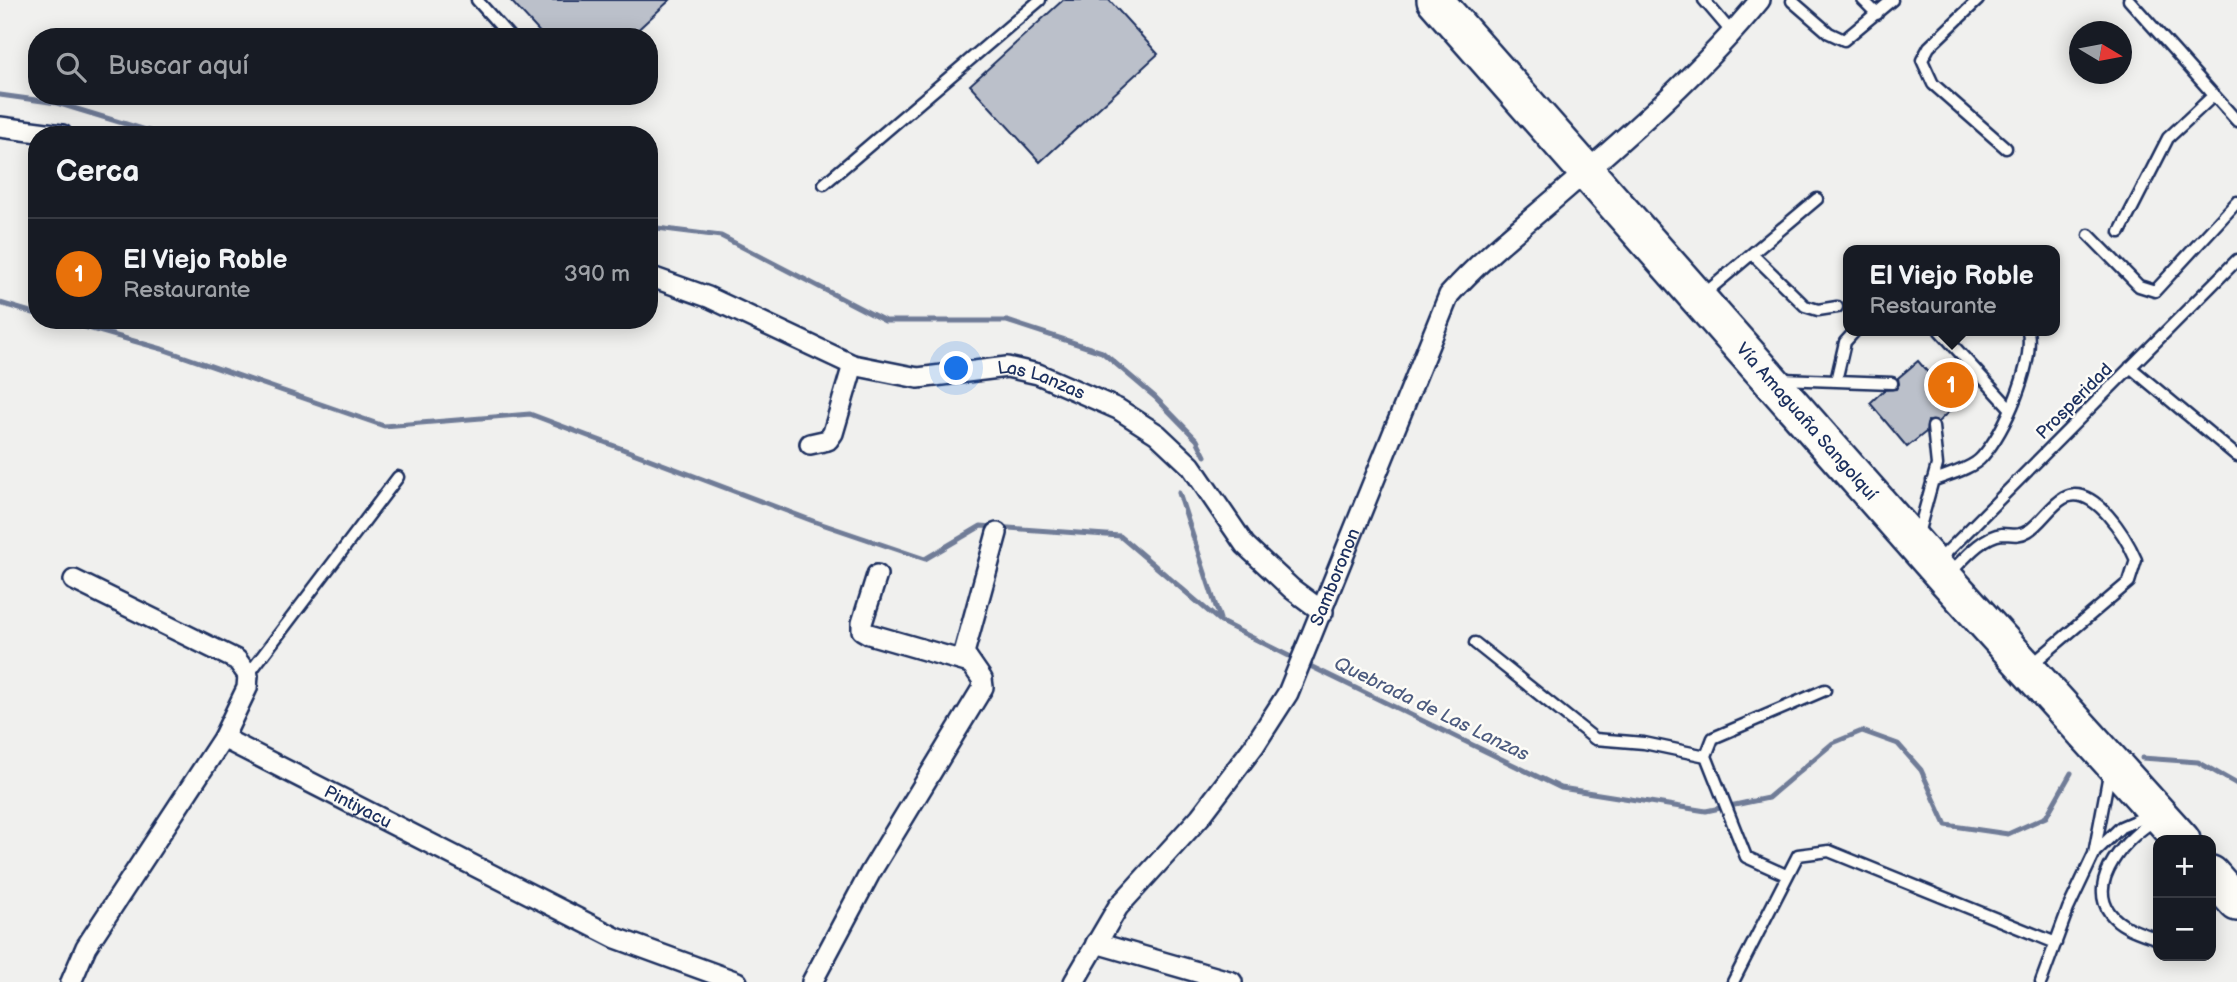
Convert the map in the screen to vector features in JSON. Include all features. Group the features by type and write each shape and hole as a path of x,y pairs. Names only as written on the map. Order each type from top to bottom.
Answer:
{"highway":[{"name":"Vía Amaguaña Sangolquí","path":"1435,0 1931,563 2167,823"},
{"path":"2216,880 2237,903"}],"street":[{"name":"Samboronon","path":"1074,982 1118,907 1208,807 1289,693 1449,295 1467,275 1586,172 1732,34 1760,0"},
{"path":"0,127 28,131"},
{"name":"Las Lanzas","path":"658,279 708,298 853,365 918,378 1007,367 1038,374 1118,409 1157,434 1191,466 1245,545 1320,619"},
{"path":"810,444 828,440 833,433 853,365"},
{"path":"813,982 870,873 983,687 982,679 964,653 997,534"},
{"path":"877,575 862,630 971,663"},
{"path":"71,982 86,947 223,738 247,688 248,676 237,660 74,580"},
{"name":"Pintiyacu","path":"223,738 616,939 737,982"},
{"path":"1096,943 1232,982"}],"lane":[{"path":"477,0 501,28"},
{"path":"824,184 1040,0"},
{"path":"1704,0 1732,34"},
{"path":"1863,0 1877,14"},
{"path":"1792,1 1839,40 1849,38 1892,0"},
{"path":"1978,0 1929,47 1922,60 1933,84 2006,148"},
{"path":"2129,0 2237,121"},
{"path":"2120,232 2168,138 2214,95"},
{"path":"1699,299 1817,199"},
{"path":"2089,235 2139,286 2155,290 2237,202"},
{"path":"1752,254 1805,306 1818,310 1837,307"},
{"name":"Prosperidad","path":"1931,563 2237,260"},
{"path":"1836,381 1845,342 1850,336"},
{"path":"1945,336 2010,408"},
{"path":"1932,481 1980,460 2020,387 2027,336"},
{"path":"2130,367 2237,456"},
{"path":"1769,379 1892,383"},
{"path":"1933,427 1937,465 1932,481 1931,563 2001,534 2014,535 2031,530 2065,498 2077,496 2110,516 2127,539 2136,560 2129,582 2027,669"},
{"path":"248,676 398,477"},
{"path":"1475,643 1595,739 1644,743 1706,756"},
{"path":"1786,875 1746,857 1706,756 1713,738 1825,690"},
{"path":"2042,982 2094,854 2109,781 2109,759"},
{"path":"2094,854 2121,827 2167,823"},
{"path":"2153,937 2123,926 2109,913 2102,894 2104,879 2131,837 2167,823"},
{"path":"1733,982 1798,855 1829,851 2056,943"}],"building":[{"path":"510,0 670,0 640,28 536,28"},
{"path":"1063,0 1109,0 1158,54 1040,162 970,85"},
{"path":"1918,361 1956,405 1938,422 1928,421 1926,432 1907,447 1870,403 1884,390 1896,389 1898,378"}],"waterway":[{"path":"0,95 28,99"},
{"path":"64,105 132,126"},
{"path":"658,228 721,236 885,321 1007,321 1102,352 1155,397 1197,440 1205,456"},
{"path":"0,303 28,311"},
{"path":"92,329 162,349 384,426 530,414 813,521 925,559 981,526 1120,536 1221,622 1297,660"},
{"path":"1179,493 1220,619"},
{"name":"Quebrada de Las Lanzas","path":"1306,664 1561,788 1706,811 1768,798 1833,743 1862,731 1898,744 1921,770 1946,825 2008,834 2046,817 2071,773"},
{"name":"Quebrada de Las Lanzas","path":"2142,758 2198,762 2237,784"}],"place":[{"name":"El Viejo Roble","path":"1951,385"}]}
